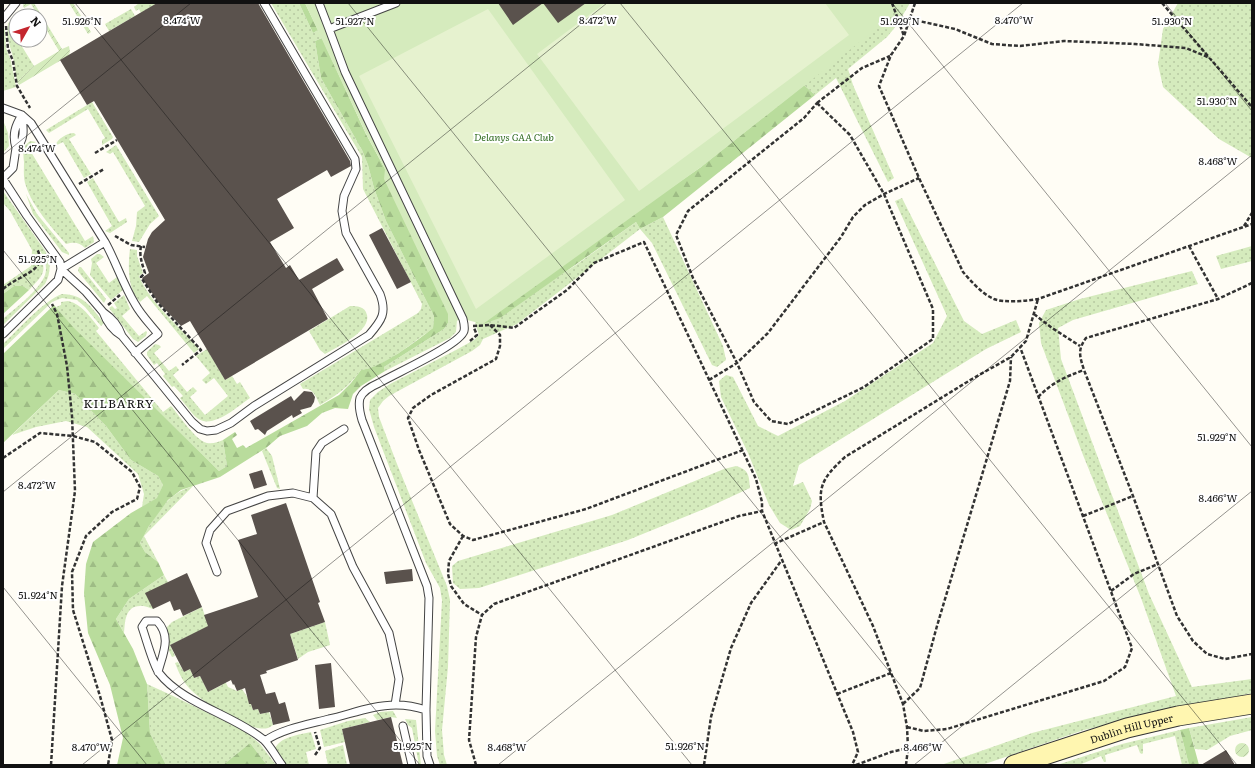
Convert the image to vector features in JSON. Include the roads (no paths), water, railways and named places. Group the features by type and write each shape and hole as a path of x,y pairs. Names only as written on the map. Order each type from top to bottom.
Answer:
{"street":[{"name":"Dublin Hill Upper","path":"1014,765 1127,728 1178,716 1252,704"}],"lane":[{"path":"3,19 16,3"},
{"path":"61,269 86,292 102,311 110,326 122,336 192,422 200,429 208,432 230,423 254,406 369,335 379,324 383,315 384,304 346,233 342,211 344,196 356,169 356,159 264,3"},
{"path":"319,3 344,72 463,319 464,325 464,332 460,338 449,346 366,391 360,398 359,408 362,420 427,586 429,598 426,710 427,756 430,765"},
{"path":"329,29 396,3"},
{"path":"3,108 22,115 31,123 105,242 136,306 158,334 135,353"},
{"path":"3,334 58,280 61,269 60,262 56,255 27,216 3,179 13,168 16,148 14,142 15,126 22,115"},
{"path":"61,269 105,242"},
{"path":"312,498 316,452 322,443 344,429"},
{"path":"217,572 206,543 210,530 227,511 268,496 293,493 312,498 331,514 353,567 389,633 399,679 395,705"},
{"path":"158,672 166,639 162,627 157,621 146,621 142,627 158,672 171,685 212,711 248,729 265,741 282,765"},
{"path":"265,741 276,735 371,708 395,705 417,707 426,710"},
{"path":"403,726 412,765"}],"district":[{"name":"KILBARRY","path":"119,404"}],"park label":[{"name":"Delanys GAA Club","path":"514,137"}]}
